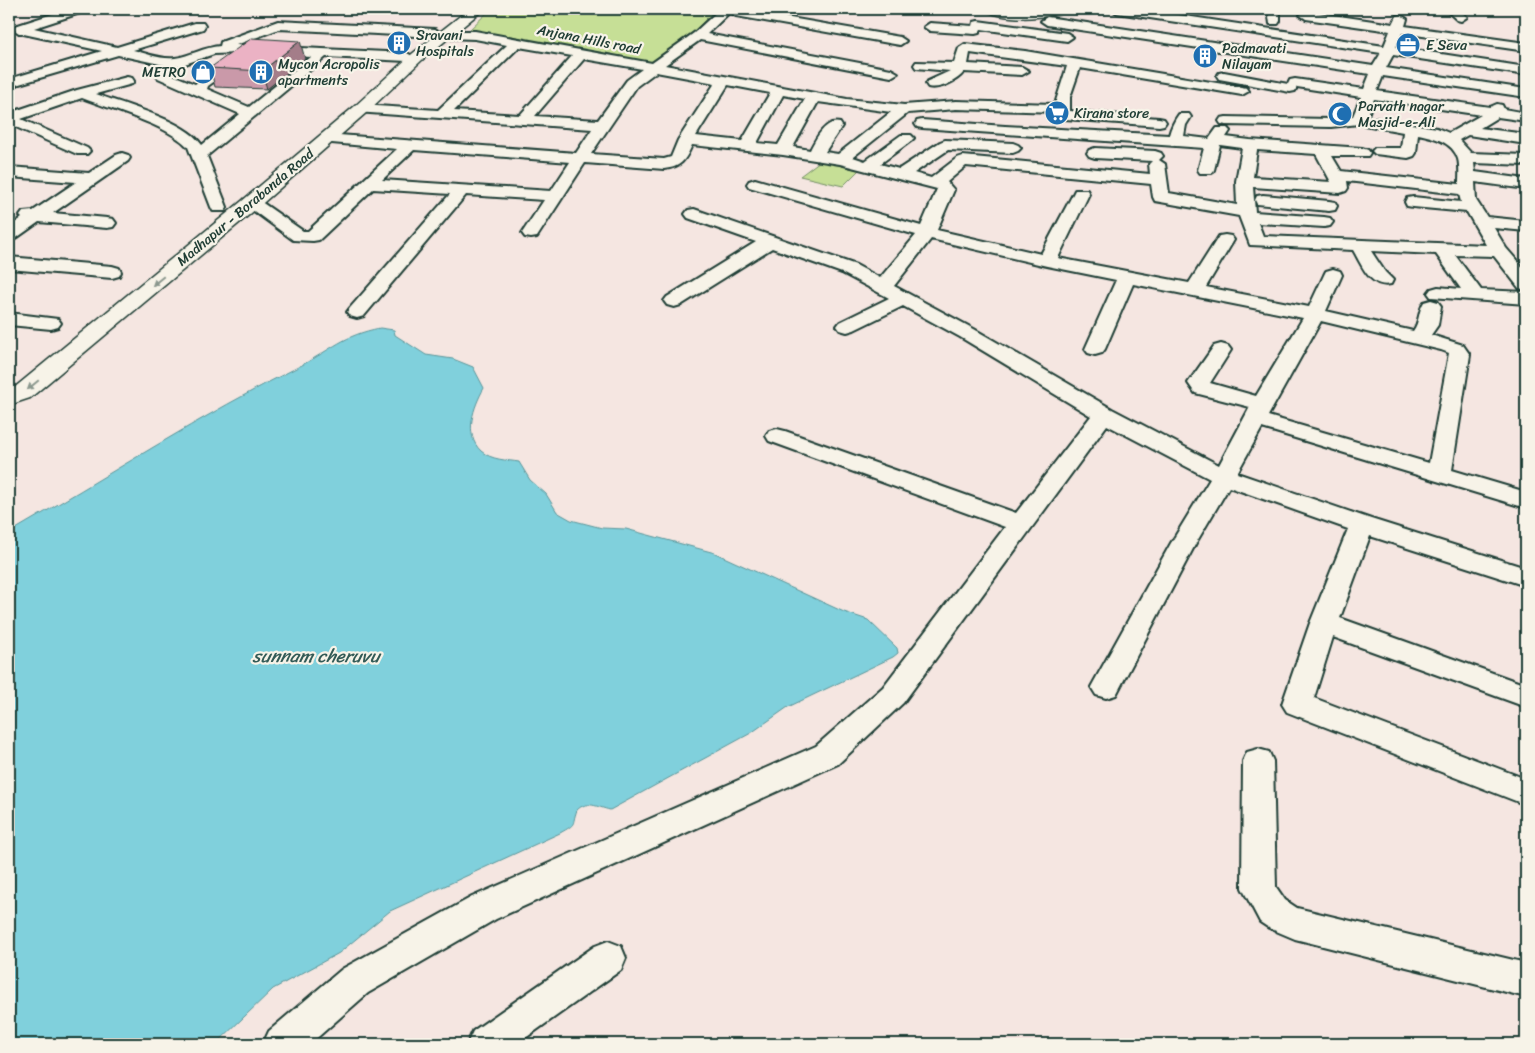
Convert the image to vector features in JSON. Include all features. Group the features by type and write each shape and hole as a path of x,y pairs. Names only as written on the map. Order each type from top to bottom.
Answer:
{"street":[{"path":"14,31 79,9"},
{"path":"9,383 219,207 407,57 441,33 463,9"},
{"name":"Madhapur - Borabanda Road","path":"9,398 22,393 251,203 282,174 361,109 441,33 477,9"},
{"path":"933,84 954,77 969,43 990,9 1030,13 1050,12 1299,80 1379,71 1526,36"},
{"path":"1020,9 1050,12 1379,71 1501,84 1526,81"},
{"path":"1116,9 1379,71 1501,84 1526,93"},
{"path":"1189,9 1274,15 1475,125 1526,139"},
{"path":"1451,9 1461,17"},
{"path":"531,233 602,125 632,84 731,10 900,41"},
{"path":"1354,11 1379,71 1411,128 1408,153 1380,152"},
{"path":"1035,32 1050,12"},
{"path":"1306,16 1379,71 1501,84 1526,71"},
{"path":"737,43 777,19"},
{"name":"Anjana Hills road","path":"213,50 278,25 470,34 655,68 736,75 778,91 814,97 844,107 904,109 1011,100 1061,108 1065,115 1089,117"},
{"path":"9,83 199,26"},
{"path":"14,31 173,63 213,50 228,49 407,57"},
{"path":"1112,44 1035,32 969,43 926,46 969,43 1048,45 1118,71 1141,87"},
{"path":"698,36 891,73"},
{"path":"442,114 517,42"},
{"path":"969,43 1118,71 1245,86 1379,71 1526,47"},
{"path":"969,43 1033,72"},
{"path":"200,91 203,83 248,50"},
{"path":"759,61 774,51"},
{"path":"198,156 322,54"},
{"path":"524,120 581,54"},
{"path":"1450,139 1475,125 1501,84 1526,59"},
{"path":"1061,108 1064,77 1075,63"},
{"path":"1343,108 1379,71"},
{"path":"1226,121 1332,123 1379,71"},
{"path":"1282,73 1299,80"},
{"path":"163,75 250,114"},
{"path":"326,139 655,164 673,163 678,159 686,140 736,75"},
{"path":"1064,77 1086,80"},
{"path":"9,118 82,93 127,81"},
{"path":"1501,84 1526,105"},
{"path":"1501,84 1526,117"},
{"path":"1206,170 1215,142 1245,86"},
{"path":"747,146 778,91"},
{"path":"82,93 170,127 186,136 195,145 219,207"},
{"path":"783,150 814,97"},
{"path":"361,109 602,125"},
{"path":"842,159 904,109"},
{"path":"1092,136 1089,117 1180,127 1215,142 1362,153"},
{"path":"9,118 82,151"},
{"path":"922,124 1092,136 1149,138 1180,127"},
{"path":"1475,125 1526,128"},
{"path":"815,155 823,140 835,126"},
{"path":"1411,128 1437,133 1450,139 1466,158 1468,200 1477,215 1512,258 1526,284"},
{"path":"868,166 906,138"},
{"path":"1149,138 1160,180 1160,195 1165,198 1246,202 1327,214"},
{"path":"686,140 783,150 842,159 943,186 946,190 927,233 894,292 847,326"},
{"path":"251,203 299,236 306,237 317,233 410,145"},
{"path":"900,176 945,145 1030,149"},
{"path":"1250,146 1246,202 1256,241 1442,249 1512,258"},
{"path":"1246,202 1340,188 1342,186 1322,151"},
{"path":"1078,152 1155,156"},
{"path":"9,235 122,158"},
{"path":"1466,158 1526,160"},
{"path":"934,184 963,161 1160,180"},
{"path":"9,172 91,178"},
{"path":"1334,175 1468,183 1526,184"},
{"path":"370,184 555,196"},
{"path":"755,184 927,233 1047,261 1195,289 1448,345 1456,349 1460,355 1439,475"},
{"path":"357,312 462,190"},
{"path":"1047,261 1081,194"},
{"path":"1413,202 1526,226"},
{"path":"694,214 849,269 967,333 1104,414 1224,477 1362,525 1526,577"},
{"path":"9,215 107,223"},
{"path":"1195,289 1226,240"},
{"path":"674,301 770,241"},
{"path":"1358,246 1378,276 1384,280"},
{"path":"1442,249 1475,295"},
{"path":"9,263 112,272"},
{"path":"1106,687 1196,522 1224,477 1334,275"},
{"path":"1095,349 1128,277"},
{"path":"1418,338 1428,325 1435,300 1475,295 1526,298"},
{"path":"9,319 51,323"},
{"path":"1222,350 1199,382 1202,388 1259,412 1439,475 1526,500"},
{"path":"282,1044 355,981 484,908 827,755 893,694 1104,414"},
{"path":"777,436 1020,523"},
{"path":"1362,525 1324,623 1297,704 1526,792"},
{"path":"1324,623 1526,696"},
{"path":"1258,761 1259,888 1276,916 1295,923 1526,980"},
{"path":"486,1044 608,958"}],"green space":[{"path":"491,9 716,9 689,36 652,64 468,31"},
{"path":"820,161 859,170 843,186 800,176"}],"water":[{"name":"sunnam cheruvu","path":"380,328 394,330 395,335 426,355 453,359 473,367 484,388 472,420 472,437 476,444 481,451 489,456 519,462 530,480 546,494 557,512 571,520 602,528 626,529 715,553 844,612 868,620 897,648 898,653 788,707 751,733 610,810 585,805 577,810 572,826 560,833 390,911 339,953 273,989 216,1044 9,1044 9,533 227,404 357,334"}],"building":[{"path":"252,38 300,41 262,71 210,68"}],"place":[{"name":"Sravani Hospitals","path":"399,43"},
{"name":"E Seva","path":"1408,45"},
{"name":"Padmavati Nilayam","path":"1205,56"},
{"name":"METRO","path":"203,72"},
{"name":"Mycon Acropolis apartments","path":"261,72"},
{"name":"Kirana store","path":"1057,113"},
{"name":"Parvath nagar Masjid-e-Ali","path":"1340,114"}]}
